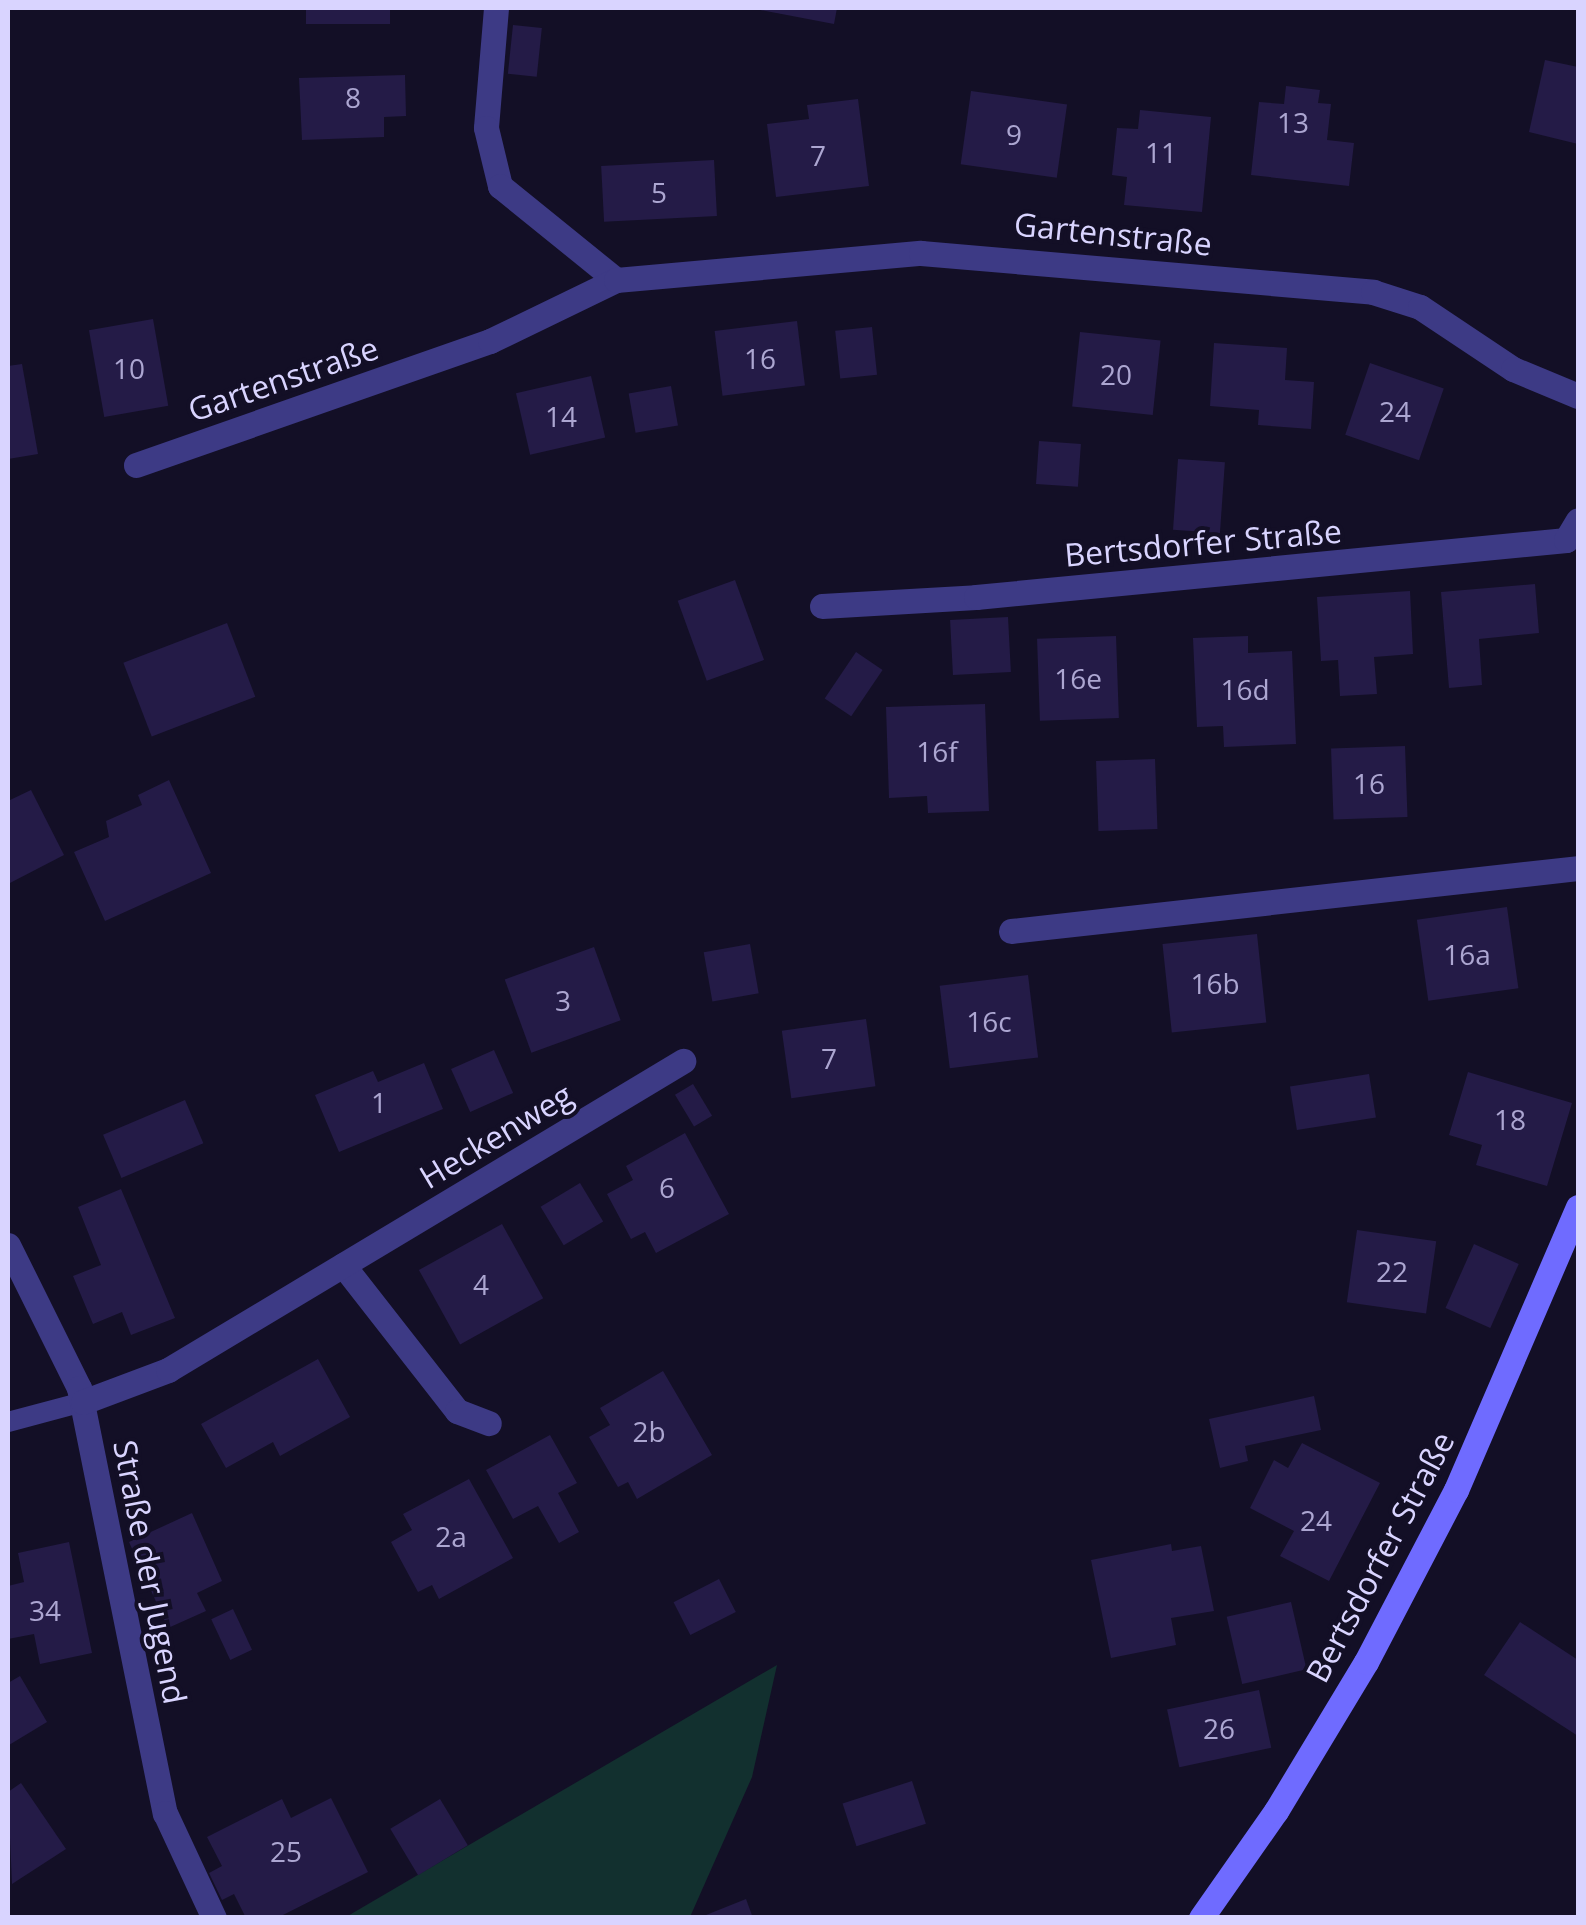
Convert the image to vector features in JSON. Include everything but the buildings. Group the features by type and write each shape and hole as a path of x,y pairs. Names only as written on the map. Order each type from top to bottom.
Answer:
{"main road":[{"name":"Bertsdorfer Straße","path":"1201,1918 1276,1812 1366,1662 1456,1490 1578,1207"}],"street":[{"path":"496,8 486,128 500,186 616,280"},
{"name":"Gartenstraße","path":"136,465 490,341 616,280 978,254 1373,292 1420,307 1513,369 1578,396"},
{"name":"Bertsdorfer Straße","path":"822,606 1566,540 1578,520"},
{"path":"1012,931 1578,868"},
{"name":"Heckenweg","path":"83,1402 168,1370 683,1062"},
{"name":"Straße der Jugend","path":"8,1245 53,1326 83,1402 165,1813 214,1918"},
{"path":"343,1266 456,1411 489,1423"}],"lane":[{"path":"8,1422 83,1402"}],"green space":[{"path":"777,1665 752,1777 690,1917 346,1917"}]}
